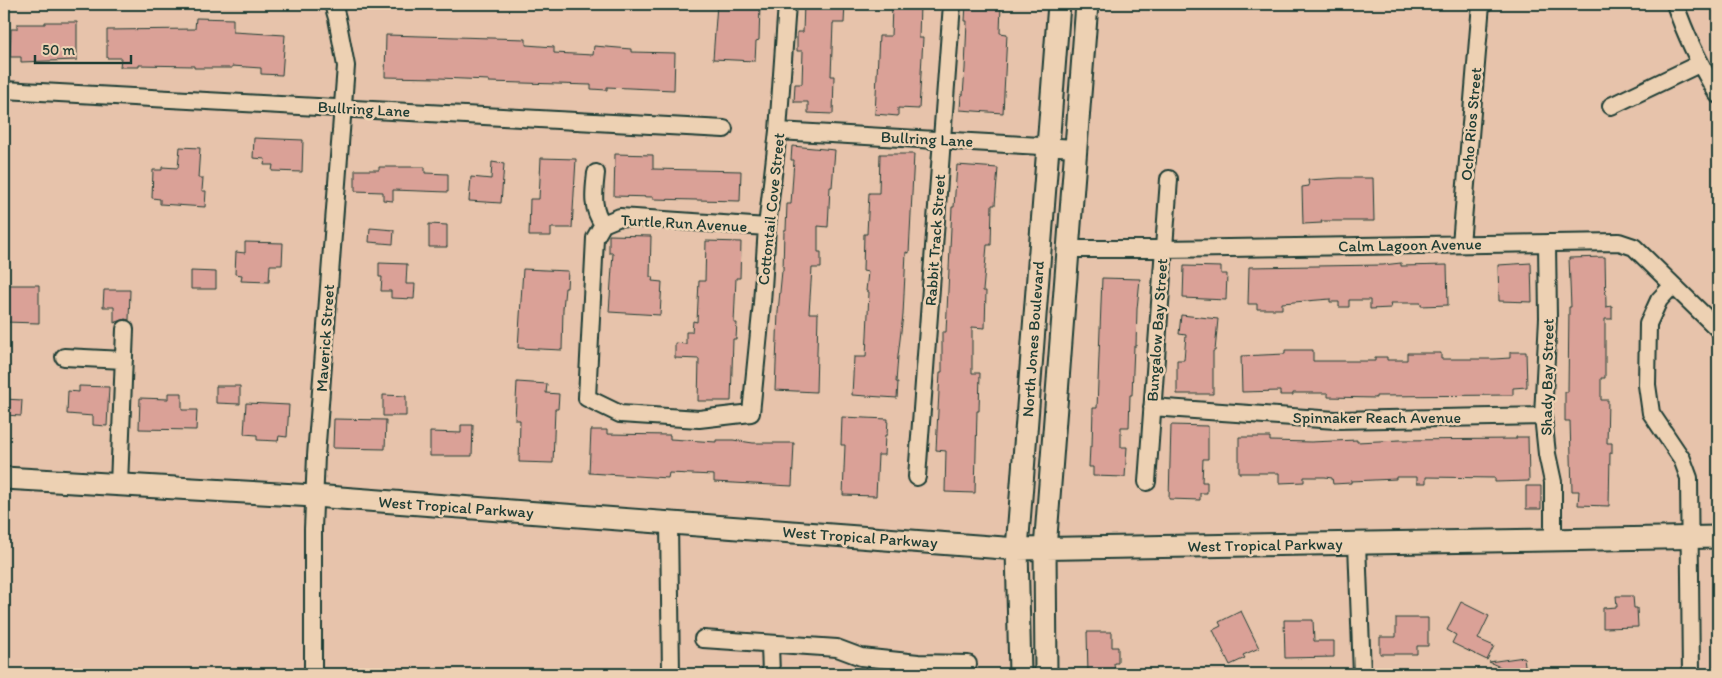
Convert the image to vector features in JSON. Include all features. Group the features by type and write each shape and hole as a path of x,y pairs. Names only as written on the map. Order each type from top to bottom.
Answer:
{"main road":[{"name":"North Jones Boulevard","path":"1020,674 1017,549 1059,4"},
{"name":"North Jones Boulevard","path":"1046,674 1045,549 1087,4"},
{"name":"West Tropical Parkway","path":"4,478 314,496 1017,549 1718,537"}],"street":[{"name":"Maverick Street","path":"313,674 314,496 346,66 333,4"},
{"name":"Cottontail Cove Street","path":"603,224 595,238 588,398 620,414 699,419 752,413 767,227 778,131 786,4"},
{"name":"Rabbit Track Street","path":"917,476 952,4"},
{"name":"Ocho Rios Street","path":"1462,244 1481,4"},
{"path":"1675,4 1699,64 1718,95"},
{"path":"1611,106 1699,64"},
{"name":"Bullring Lane","path":"4,90 724,129"},
{"name":"Bullring Lane","path":"778,131 1076,148"},
{"path":"596,173 594,203 597,214 603,224"},
{"name":"Bungalow Bay Street","path":"1147,482 1162,249 1169,180"},
{"name":"Turtle Run Avenue","path":"603,224 620,217 767,227"},
{"name":"Calm Lagoon Avenue","path":"1067,249 1619,242 1634,247 1718,329"},
{"name":"Shady Bay Street","path":"1547,243 1548,318 1544,416 1547,454 1553,482 1553,540"},
{"path":"1672,286 1659,300 1648,324 1647,385 1652,413 1682,459 1689,478 1691,674"},
{"path":"119,485 125,329"},
{"path":"64,357 124,360"},
{"name":"Spinnaker Reach Avenue","path":"1152,407 1335,420 1544,416"},
{"path":"669,523 671,674"},
{"path":"1356,544 1362,674"},
{"path":"703,639 837,648 861,656 918,669 968,664"},
{"path":"770,645 771,674"}],"building":[{"path":"717,4 760,4 759,40 756,41 755,61 713,59"},
{"path":"804,4 845,4 844,23 833,23 831,76 834,76 833,114 808,113 808,102 794,102 795,84 802,84 803,51 797,51 797,32 803,32"},
{"path":"892,4 920,4 919,38 923,38 919,109 898,108 898,116 875,114 879,36 891,36"},
{"path":"966,4 1001,4 1000,33 1007,34 1003,113 960,110 965,69"},
{"path":"196,18 233,19 233,32 285,35 282,75 261,74 261,68 232,66 232,68 139,65 139,67 120,67 121,58 107,58 107,30 195,29"},
{"path":"45,22 77,22 77,60 21,62 21,57 10,57 11,29 17,29 17,24 45,24"},
{"path":"386,35 526,39 526,45 554,47 554,53 593,55 594,46 631,49 631,52 675,53 674,90 607,87 607,90 591,89 591,85 385,77"},
{"path":"254,138 303,140 302,172 272,171 273,165 264,165 265,159 253,158"},
{"path":"792,146 835,150 832,187 830,187 828,227 818,226 818,252 821,252 821,268 812,268 809,313 818,313 816,392 775,390 784,230 786,230 787,204 791,204 794,160 791,160"},
{"path":"180,147 200,148 198,178 203,178 202,191 206,191 205,207 160,204 160,199 152,198 153,170 162,170 162,167 178,168"},
{"path":"615,154 653,155 653,169 741,171 740,201 614,196"},
{"path":"880,154 914,154 909,253 906,252 903,315 896,382 898,382 897,398 852,395 854,357 866,357 869,292 866,291 868,272 863,271 864,234 867,234 869,193 879,193"},
{"path":"541,158 576,159 572,228 551,228 551,236 529,236 530,199 539,199"},
{"path":"492,162 504,164 501,203 469,201 471,177 491,179"},
{"path":"957,165 998,168 995,205 992,205 991,245 987,245 983,291 986,291 985,328 972,327 972,373 980,373 975,493 945,492 946,451 936,450 940,372 942,372 942,332 946,332 952,207 954,207"},
{"path":"379,167 425,167 425,173 448,174 448,192 393,190 393,201 383,200 383,192 355,191 355,170 379,170"},
{"path":"1373,178 1374,221 1321,221 1322,223 1303,224 1302,187 1309,186 1308,180"},
{"path":"429,224 447,225 447,247 429,247"},
{"path":"370,228 394,230 393,244 369,242"},
{"path":"609,235 651,236 650,277 653,277 652,281 662,282 660,315 609,312 613,253 609,253"},
{"path":"706,241 741,242 740,278 736,278 734,323 737,323 736,339 733,339 731,401 698,401 699,359 675,358 675,343 686,344 686,332 692,332 693,321 697,322 699,281 705,281"},
{"path":"245,242 283,243 282,265 270,265 269,282 241,281 242,275 235,274 236,252 245,253"},
{"path":"1605,257 1606,307 1612,306 1612,319 1605,319 1605,378 1601,378 1601,400 1608,400 1607,443 1612,443 1612,453 1610,453 1609,506 1578,505 1579,491 1572,491 1570,421 1565,421 1565,392 1568,392 1569,307 1571,307 1569,258"},
{"path":"379,263 407,264 406,284 415,284 414,299 391,298 391,291 381,291 382,277 379,277"},
{"path":"1401,263 1401,266 1447,265 1448,305 1421,306 1421,303 1390,303 1391,308 1370,309 1370,300 1349,300 1349,307 1339,307 1339,302 1330,302 1330,299 1282,303 1282,309 1257,309 1257,304 1248,304 1249,267 1383,265"},
{"path":"1531,263 1532,302 1499,301 1498,265"},
{"path":"1184,266 1221,267 1221,274 1227,274 1226,300 1183,298"},
{"path":"523,269 568,271 563,309 562,350 518,348"},
{"path":"191,271 216,272 216,289 191,289"},
{"path":"1102,278 1140,279 1129,427 1121,427 1121,447 1127,447 1125,477 1093,476 1093,467 1089,467 1090,446 1092,446 1093,408 1097,408"},
{"path":"4,285 39,285 39,323 4,322"},
{"path":"104,290 130,290 129,320 125,319 114,323 114,307 103,307"},
{"path":"1181,315 1218,319 1215,351 1213,351 1213,394 1177,394 1177,360 1184,360 1186,335 1179,334"},
{"path":"1285,350 1313,350 1313,361 1375,361 1375,357 1387,357 1387,360 1407,360 1407,353 1441,353 1441,359 1494,359 1510,358 1510,352 1526,352 1527,387 1513,388 1513,395 1376,396 1376,398 1328,397 1328,393 1280,395 1280,391 1242,392 1241,356 1285,354"},
{"path":"517,382 547,384 546,393 559,394 558,409 555,409 553,463 519,462 520,420 515,420"},
{"path":"79,386 109,387 107,426 93,425 93,416 67,414 68,391 79,392"},
{"path":"216,386 240,386 240,404 216,403"},
{"path":"168,393 182,393 182,410 197,410 196,430 139,429 140,398 168,399"},
{"path":"383,395 406,396 406,416 383,416"},
{"path":"4,399 22,400 21,416 4,415"},
{"path":"246,403 289,405 287,437 279,436 278,441 257,440 257,435 244,434"},
{"path":"842,417 888,419 884,455 878,455 876,496 843,495 845,445 841,445"},
{"path":"334,419 386,420 385,449 333,448"},
{"path":"461,425 473,425 472,456 430,456 430,432 461,433"},
{"path":"1171,425 1208,426 1208,459 1203,459 1202,482 1207,482 1207,493 1200,493 1200,500 1169,499"},
{"path":"591,430 607,430 607,434 670,435 670,439 716,442 716,440 733,440 753,443 794,443 792,486 714,482 714,475 669,473 668,478 589,473"},
{"path":"1239,437 1270,437 1270,441 1357,440 1357,442 1516,439 1516,437 1528,437 1529,481 1495,482 1495,478 1426,477 1426,483 1417,483 1417,477 1396,477 1396,479 1351,481 1351,483 1333,484 1332,478 1304,477 1304,482 1279,483 1279,473 1239,473"},
{"path":"1526,486 1541,486 1541,509 1526,509"},
{"path":"1616,596 1633,596 1634,608 1637,608 1638,627 1603,628 1603,608 1617,607"},
{"path":"1461,602 1489,616 1478,639 1494,646 1487,660 1452,643 1456,635 1447,630"},
{"path":"1241,611 1259,648 1243,655 1245,658 1230,665 1213,630 1221,626 1219,622"},
{"path":"1396,618 1428,618 1428,646 1417,646 1417,654 1380,654 1380,637 1396,637"},
{"path":"1284,620 1313,620 1314,641 1334,641 1334,657 1285,658"},
{"path":"1087,632 1112,632 1112,647 1118,647 1118,663 1114,663 1115,674 1088,674"},
{"path":"1524,657 1526,674 1516,674 1489,662"}]}
